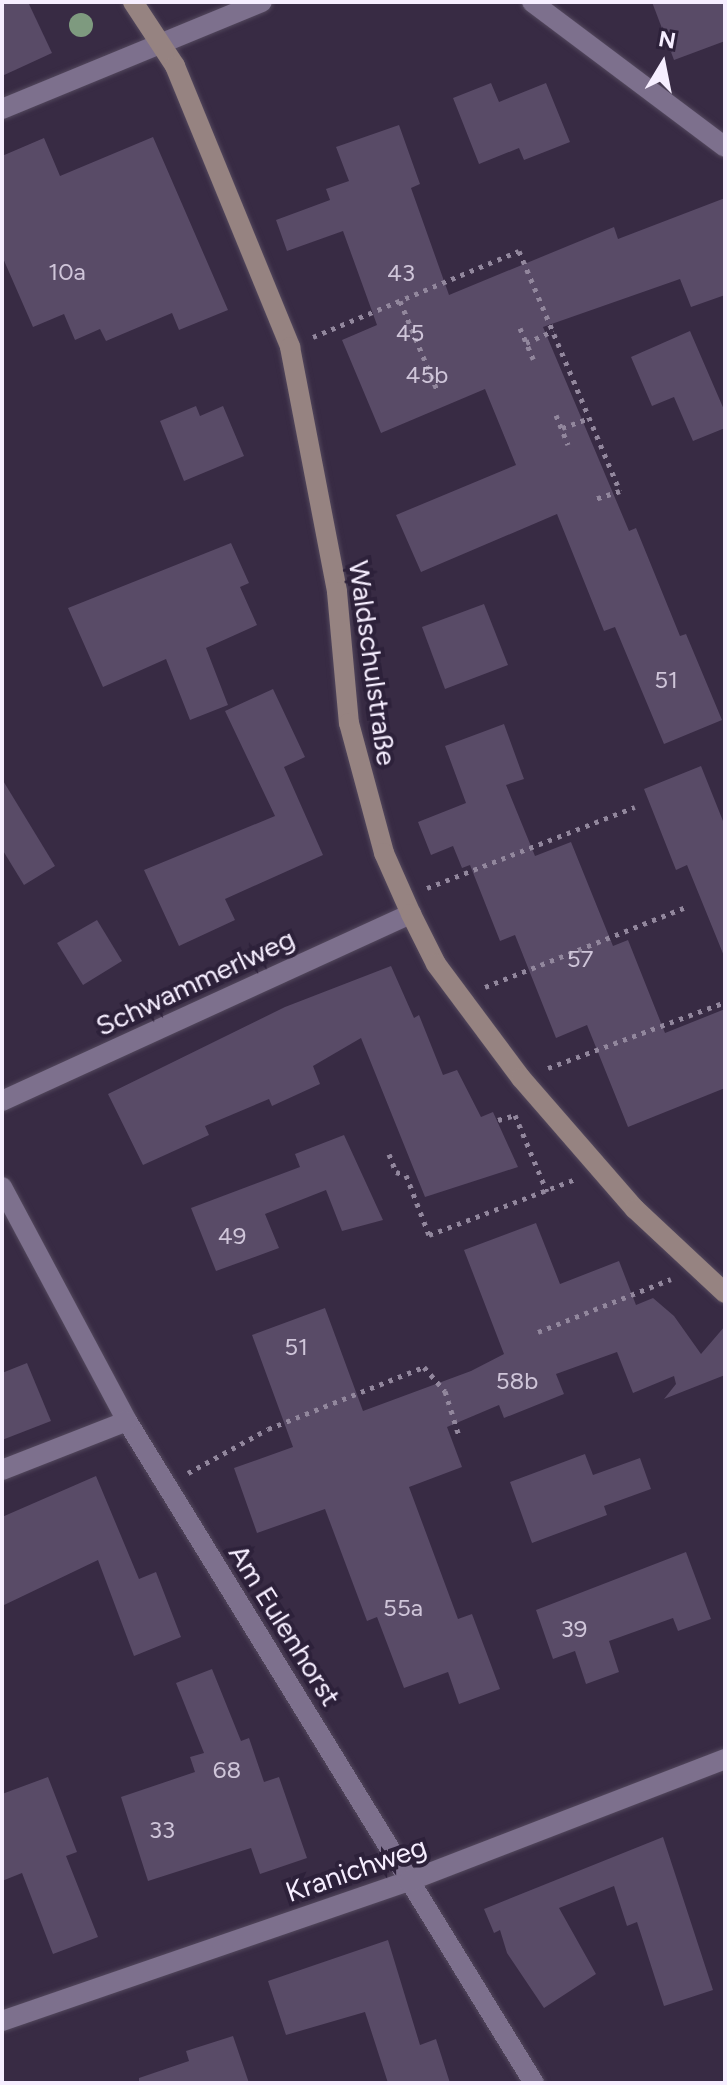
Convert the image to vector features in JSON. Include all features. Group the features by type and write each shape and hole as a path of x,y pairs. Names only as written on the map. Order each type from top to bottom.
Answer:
{"street":[{"name":"Waldschulstraße","path":"133,2 162,41 290,347 337,592 352,738 384,853 407,905 458,997 521,1078 599,1169 697,1269 725,1293"},
{"path":"2,109 262,2"},
{"path":"532,2 725,147"},
{"name":"Schwammerlweg","path":"2,1101 407,905"},
{"name":"Am Eulenhorst","path":"2,1187 127,1421 534,2083"},
{"path":"2,1470 127,1421"},
{"name":"Kranichweg","path":"2,2021 409,1881 725,1759"}],"path":[{"path":"290,347 519,251 620,491 592,500"},
{"path":"400,301 437,390"},
{"path":"520,328 533,359"},
{"path":"526,343 553,331"},
{"path":"556,415 568,445"},
{"path":"562,428 589,418"},
{"path":"407,905 635,807"},
{"path":"458,997 684,908"},
{"path":"521,1078 725,1002"},
{"path":"498,1120 515,1115 547,1192"},
{"path":"389,1154 396,1172 406,1175 429,1235 547,1192 599,1169"},
{"path":"538,1332 697,1269"},
{"path":"166,1485 268,1429 424,1367 445,1391 459,1436"}],"building":[{"path":"2,2 28,2 52,53 2,76"},
{"path":"652,2 725,2 725,41 674,60"},
{"path":"491,83 499,102 546,83 570,142 524,160 519,148 479,164 453,98"},
{"path":"399,125 420,184 411,188 449,295 614,227 618,239 725,198 725,295 691,307 680,279 543,327 629,531 636,528 680,636 686,634 722,720 664,744 615,627 604,631 557,514 421,572 396,515 516,465 485,389 381,433 342,340 377,325 343,231 287,251 276,220 330,200 326,189 349,181 336,147"},
{"path":"153,137 228,310 179,330 172,313 106,341 100,329 75,340 64,314 33,327 2,256 2,156 44,138 60,176"},
{"path":"690,331 725,412 725,428 693,441 674,397 652,406 631,357"},
{"path":"196,406 200,416 223,406 244,456 184,481 160,421"},
{"path":"231,543 249,583 240,587 257,625 206,648 228,705 190,720 166,659 103,687 68,608"},
{"path":"484,604 508,665 445,689 422,627"},
{"path":"273,689 305,757 284,767 323,855 225,899 235,920 179,946 144,870 275,816 225,711"},
{"path":"504,724 524,779 506,785 535,856 571,842 613,946 628,940 665,1033 725,1009 725,1088 628,1127 587,1025 556,1038 515,935 500,941 470,865 462,868 453,846 431,855 418,822 466,803 445,746"},
{"path":"701,766 725,826 724,956 687,865 676,870 644,789"},
{"path":"2,779 55,866 24,885 2,849"},
{"path":"97,920 122,961 83,985 57,943"},
{"path":"391,966 414,1018 419,1015 443,1075 457,1070 481,1117 493,1112 518,1167 425,1197 361,1038 313,1066 320,1084 272,1106 269,1099 205,1126 209,1135 143,1165 108,1094 285,1007"},
{"path":"344,1135 383,1220 342,1231 326,1190 265,1214 279,1248 216,1271 191,1208 300,1167 295,1154"},
{"path":"536,1223 560,1284 619,1261 636,1305 653,1298 674,1316 701,1354 725,1326 725,1375 664,1399 676,1384 674,1376 633,1393 617,1352 556,1374 564,1394 504,1418 499,1405 447,1427 462,1467 409,1487 458,1619 472,1614 500,1689 459,1704 448,1672 404,1688 377,1617 367,1621 325,1509 257,1533 234,1468 293,1447 252,1335 325,1308 363,1411 471,1371 504,1354 464,1250"},
{"path":"27,1363 51,1421 2,1440 2,1373"},
{"path":"585,1454 593,1475 640,1458 651,1489 604,1506 607,1515 532,1543 510,1482"},
{"path":"96,1476 139,1579 156,1572 181,1637 134,1656 98,1560 2,1606 2,1517"},
{"path":"686,1552 711,1619 678,1631 673,1618 609,1641 619,1672 586,1684 575,1651 553,1659 536,1610"},
{"path":"212,1669 241,1741 249,1738 264,1782 279,1777 307,1858 260,1874 251,1848 148,1881 121,1797 195,1772 190,1757 204,1753 176,1683"},
{"path":"48,1777 77,1852 66,1856 98,1937 53,1954 22,1873 2,1881 2,1794"},
{"path":"663,1837 713,1990 664,2006 637,1922 627,1926 614,1886 559,1908 596,1974 544,2008 507,1953 500,1930 494,1933 484,1909"},
{"path":"388,1940 420,2045 436,2039 450,2083 388,2083 365,2012 286,2035 268,1981"},
{"path":"233,2036 249,2083 139,2083 139,2078 189,2061 186,2051"}]}
